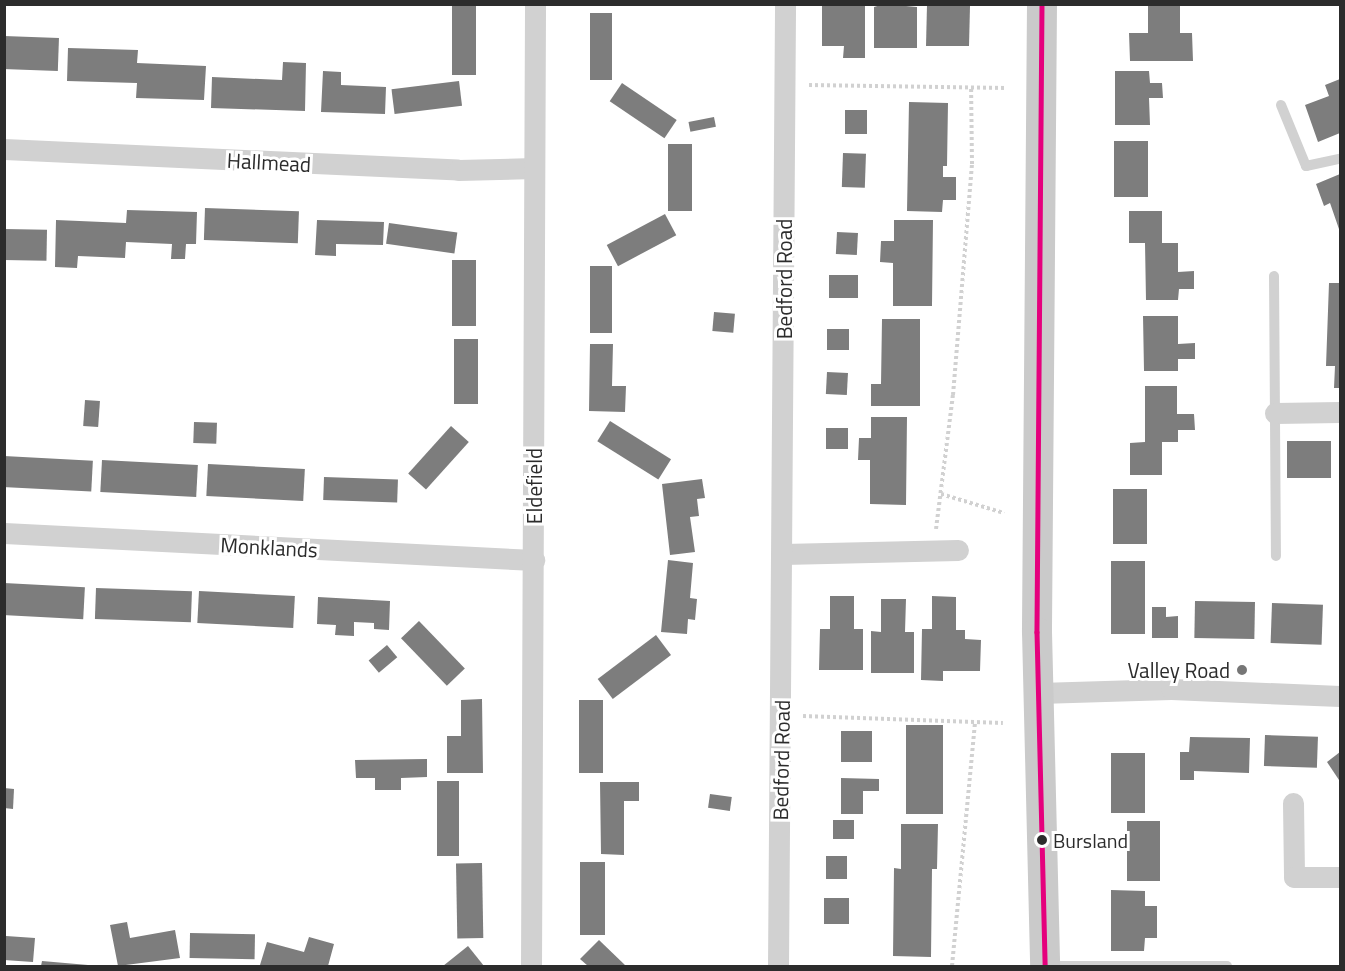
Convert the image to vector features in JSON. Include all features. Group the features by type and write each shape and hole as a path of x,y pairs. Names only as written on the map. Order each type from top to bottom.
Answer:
{"street":[{"name":"Eldefield","path":"531,966 535,4"},
{"name":"Bedford Road","path":"778,966 783,554 784,4"},
{"path":"1042,4 1039,693 1045,966"},
{"name":"Hallmead","path":"4,149 458,170 534,168"},
{"path":"1275,412 1341,412"},
{"name":"Monklands","path":"4,533 534,560"},
{"path":"783,554 958,550"},
{"path":"1039,693 1171,689 1341,696"},
{"path":"1293,803 1294,877 1341,877"}],"lane":[{"path":"1281,105 1306,166 1341,159"},
{"path":"1274,276 1276,556"},
{"path":"1045,966 1227,966"}],"path":[{"path":"784,85 1006,88"},
{"path":"932,551 941,494 972,164 971,87"},
{"path":"941,494 1004,513"},
{"path":"781,716 1003,723"},
{"path":"952,966 975,722"}],"building":[{"path":"822,4 865,5 865,58 843,58 844,46 822,46"},
{"path":"884,4 917,7 917,48 874,48 874,7"},
{"path":"1148,4 1180,4 1180,33 1192,33 1193,61 1130,61 1129,33 1148,33"},
{"path":"452,5 476,5 476,75 452,75"},
{"path":"927,5 970,6 969,46 926,46"},
{"path":"590,13 612,13 612,80 590,80"},
{"path":"4,36 59,38 58,71 4,69"},
{"path":"68,48 138,50 137,63 206,66 204,100 136,98 137,83 67,81"},
{"path":"283,62 306,63 305,111 211,108 212,77 282,80"},
{"path":"323,71 341,72 341,85 386,87 385,114 321,112"},
{"path":"1115,71 1149,71 1150,83 1162,83 1163,98 1149,98 1150,125 1115,125"},
{"path":"1340,79 1340,133 1318,142 1305,105 1329,96 1325,85"},
{"path":"459,81 462,106 395,114 392,89"},
{"path":"622,83 677,120 664,138 610,101"},
{"path":"909,102 948,103 947,166 943,166 943,177 956,177 956,200 943,200 942,212 907,211"},
{"path":"845,110 867,110 867,134 845,134"},
{"path":"714,117 716,127 690,132 688,122"},
{"path":"1114,141 1148,141 1148,197 1114,197"},
{"path":"668,144 692,144 692,211 668,211"},
{"path":"843,153 866,154 865,188 842,187"},
{"path":"1340,174 1340,232 1330,203 1324,206 1316,184"},
{"path":"205,208 299,211 298,243 204,240"},
{"path":"127,210 197,212 196,244 186,244 185,259 171,259 172,244 126,242 125,258 78,256 77,268 55,267 56,220 126,223"},
{"path":"1129,211 1162,211 1162,243 1178,243 1178,272 1194,271 1194,289 1179,289 1178,300 1146,300 1145,243 1129,243"},
{"path":"665,214 676,235 618,266 607,245"},
{"path":"317,220 384,222 383,245 336,244 336,256 315,255"},
{"path":"894,220 933,220 932,306 893,306 893,263 880,262 881,241 894,241"},
{"path":"389,223 457,233 454,253 386,244"},
{"path":"4,229 47,230 46,261 4,260"},
{"path":"837,232 858,233 857,255 836,254"},
{"path":"452,260 476,260 476,326 452,326"},
{"path":"590,266 612,266 612,333 590,333"},
{"path":"829,275 858,275 858,298 829,298"},
{"path":"1329,283 1340,283 1340,388 1334,388 1335,366 1326,366"},
{"path":"714,312 735,314 733,333 712,331"},
{"path":"1143,316 1178,316 1178,344 1195,343 1195,359 1178,359 1178,371 1144,371"},
{"path":"882,319 920,319 920,406 871,406 871,384 881,384"},
{"path":"827,329 849,329 849,350 827,350"},
{"path":"454,339 478,339 478,404 454,404"},
{"path":"590,344 613,344 612,386 626,386 625,412 589,411"},
{"path":"827,372 848,373 847,395 826,394"},
{"path":"1145,386 1177,386 1177,414 1194,414 1195,430 1178,430 1178,442 1162,442 1162,475 1130,475 1130,443 1145,442"},
{"path":"85,400 100,401 98,427 83,426"},
{"path":"871,417 907,417 906,505 870,504 870,460 858,460 859,438 871,438"},
{"path":"610,421 671,459 658,480 597,441"},
{"path":"194,422 217,423 216,444 193,443"},
{"path":"451,426 469,442 426,490 408,474"},
{"path":"826,428 848,428 848,449 826,449"},
{"path":"1287,441 1331,441 1331,478 1287,478"},
{"path":"4,456 93,461 91,492 4,487"},
{"path":"102,460 198,465 196,497 100,492"},
{"path":"208,464 305,469 303,501 206,496"},
{"path":"324,477 398,480 397,503 323,500"},
{"path":"702,479 705,498 697,499 699,516 690,517 695,552 670,555 662,484"},
{"path":"1113,489 1147,489 1147,544 1113,544"},
{"path":"668,560 693,563 690,598 697,599 695,620 688,619 687,634 661,632"},
{"path":"1111,561 1145,561 1145,634 1111,634"},
{"path":"4,583 85,587 83,619 4,615"},
{"path":"96,588 192,591 191,622 95,619"},
{"path":"199,591 295,596 293,628 197,623"},
{"path":"830,596 854,596 854,629 863,629 863,670 819,670 820,629 830,629"},
{"path":"932,596 956,597 956,630 965,630 965,639 981,640 980,671 943,671 943,681 921,680 922,629 932,629"},
{"path":"318,597 390,601 389,630 374,629 374,623 354,622 354,636 335,635 336,625 317,624"},
{"path":"881,599 906,599 905,632 914,632 914,673 871,673 871,631 881,632"},
{"path":"1195,601 1255,602 1254,639 1194,638"},
{"path":"1272,603 1323,605 1322,645 1271,643"},
{"path":"1152,607 1166,607 1166,617 1178,616 1178,638 1152,638"},
{"path":"419,621 465,668 447,686 401,638"},
{"path":"656,635 671,655 613,699 598,679"},
{"path":"387,645 397,657 379,673 369,660"},
{"path":"482,699 483,773 447,773 447,736 461,736 461,700"},
{"path":"579,700 603,700 603,773 579,773"},
{"path":"906,725 943,725 943,814 906,814"},
{"path":"841,731 872,731 872,762 841,762"},
{"path":"1265,735 1318,737 1317,768 1264,766"},
{"path":"1190,737 1250,738 1249,773 1194,771 1194,780 1180,780 1180,752 1189,752"},
{"path":"1340,752 1340,779 1339,780 1327,762"},
{"path":"1111,753 1145,753 1145,813 1111,813"},
{"path":"427,759 427,777 401,778 401,790 375,790 375,778 356,778 355,760"},
{"path":"841,778 879,779 879,791 863,791 863,814 841,814"},
{"path":"437,781 459,781 459,856 437,856"},
{"path":"600,782 639,782 639,801 624,801 624,855 601,854"},
{"path":"4,788 14,789 13,809 4,808"},
{"path":"710,794 732,797 730,811 708,808"},
{"path":"833,820 854,820 854,839 833,839"},
{"path":"1127,821 1160,821 1160,881 1127,881"},
{"path":"901,824 938,824 937,869 932,869 931,957 893,956 894,868 901,869"},
{"path":"826,856 847,856 847,879 826,879"},
{"path":"580,862 605,862 605,935 580,935"},
{"path":"456,863 482,863 483,938 457,938"},
{"path":"1111,890 1145,891 1145,906 1157,906 1157,938 1145,938 1144,951 1111,951"},
{"path":"824,898 849,898 849,924 824,924"},
{"path":"127,922 130,938 175,930 180,958 118,966 110,925"},
{"path":"4,923 6,936 35,938 33,962 4,960"},
{"path":"190,933 255,934 255,959 190,958"},
{"path":"309,937 334,944 328,966 260,965 267,942 304,952"},
{"path":"599,940 626,966 588,966 580,959"},
{"path":"468,946 484,966 443,966"},
{"path":"42,961 88,965 88,966 41,966"}],"transit line":[{"path":"1042,4 1037,632 1045,966"}],"place":[{"name":"Valley Road","path":"1242,670"},
{"name":"Bursland","path":"1042,840"}]}
